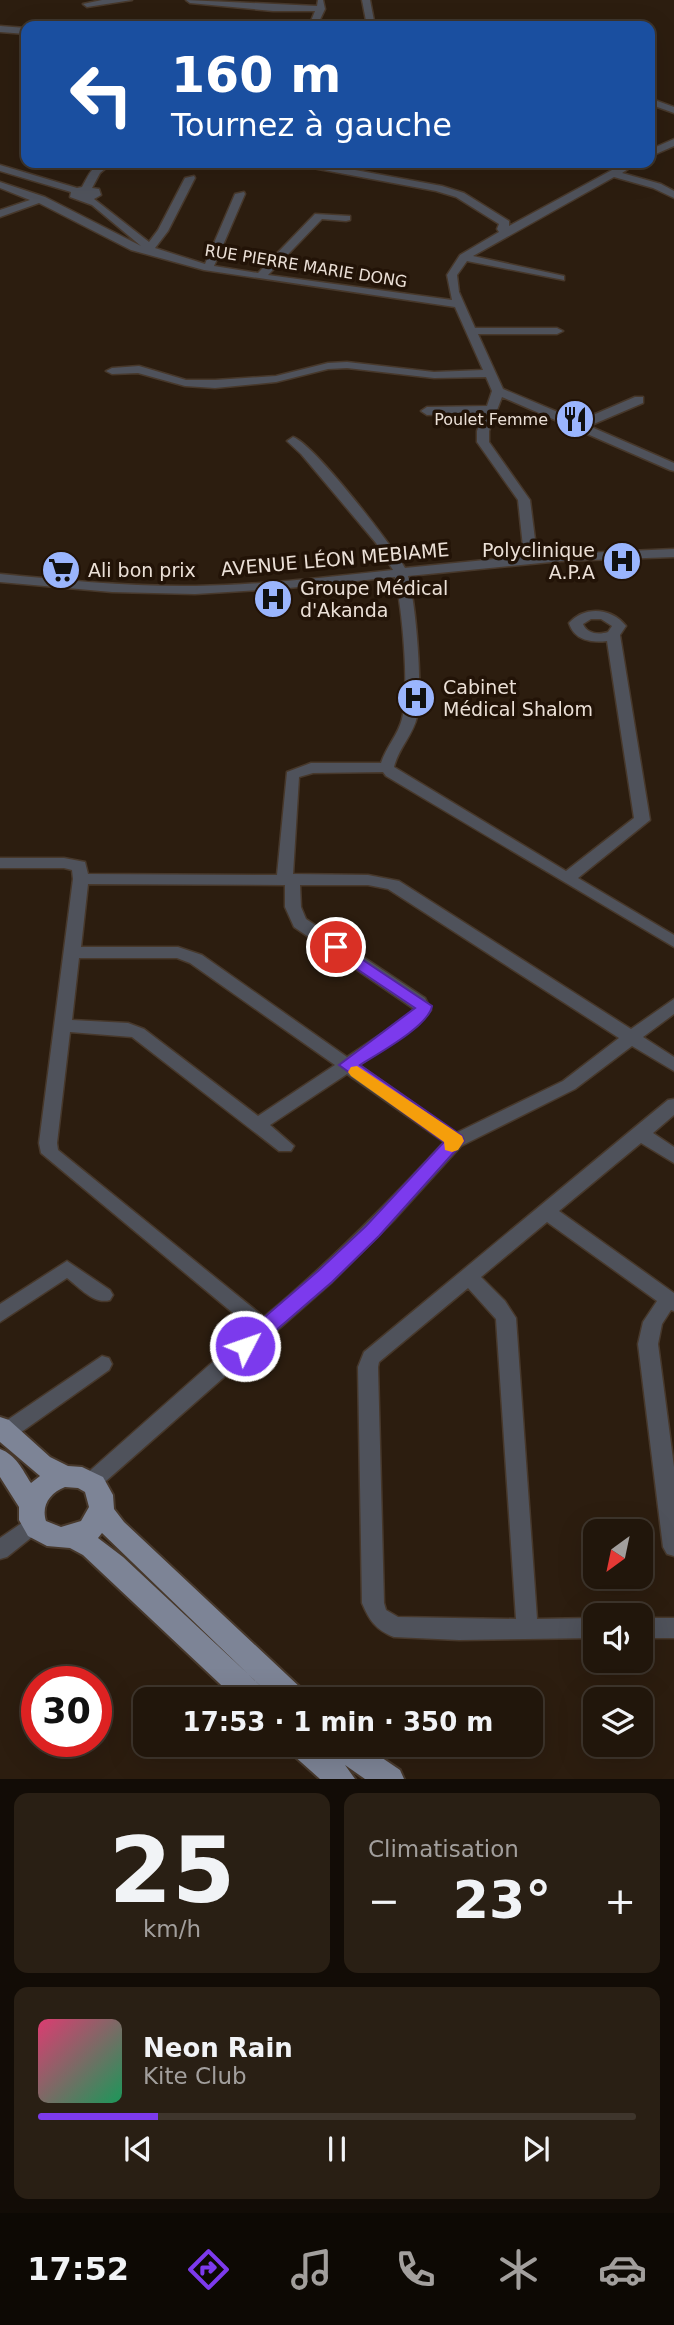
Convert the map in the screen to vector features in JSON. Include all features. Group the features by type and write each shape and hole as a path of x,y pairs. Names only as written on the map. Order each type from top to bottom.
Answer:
{"main road":[{"path":"3,1430 41,1464 64,1476 79,1477 91,1482 102,1496 102,1513 91,1528 73,1537"},
{"path":"0,1460 8,1468 33,1514 51,1536 73,1537 92,1547 242,1687"},
{"path":"33,1514 43,1485 64,1476"},
{"path":"102,1513 115,1530 280,1687"},
{"path":"316,1757 341,1779"},
{"path":"357,1757 390,1779"}],"street":[{"path":"87,4 128,0"},
{"path":"190,0 273,8 322,5"},
{"path":"366,0 370,21"},
{"path":"0,29 21,30"},
{"path":"655,103 674,110"},
{"path":"655,151 674,142"},
{"path":"0,168 87,196 149,249 167,224 190,178"},
{"path":"87,196 96,171 100,168"},
{"path":"329,168 414,182 460,195 505,223 502,229 507,231"},
{"path":"531,561 524,500 483,442 483,430 498,391 451,284 452,275 464,257 622,168"},
{"path":"612,173 657,186 674,195"},
{"name":"RUE PIERRE MARIE DONG","path":"0,185 41,199 135,248 149,249 208,268 460,304"},
{"path":"208,268 240,194"},
{"path":"0,214 41,199"},
{"path":"260,277 319,216 346,218"},
{"path":"464,257 560,278"},
{"path":"471,331 557,331"},
{"path":"112,371 139,369 186,383 206,384 255,382 328,366 347,365 434,374 491,373"},
{"path":"498,391 674,467"},
{"path":"578,426 639,400"},
{"path":"427,411 492,409"},
{"path":"292,441 305,451 369,527 400,574 406,612 411,709 410,722 389,758 387,767 391,773 674,942"},
{"name":"AVENUE LÉON MEBIAME","path":"0,578 195,590 531,561 674,552"},
{"path":"567,878 642,821 613,635"},
{"path":"258,1125 411,1023 423,1010 423,1006 300,923 291,902 289,879 292,775 311,768 387,767"},
{"path":"0,863 64,863 79,866 81,879 48,1143 50,1153 264,1328"},
{"path":"81,879 368,880 393,885 674,1065"},
{"path":"70,951 178,953 189,956 455,1141"},
{"path":"91,1482 325,1277 388,1215 455,1141 569,1085 674,1005"},
{"path":"64,1026 128,1029 138,1033 285,1146"},
{"path":"583,1628 394,1627 378,1616 373,1603 368,1367 371,1359 674,1105"},
{"path":"640,1133 674,1156"},
{"path":"547,1212 671,1301 653,1322 648,1344 674,1547"},
{"path":"0,1314 66,1268 103,1296"},
{"path":"468,1276 490,1297 506,1318 527,1628"},
{"path":"3,1430 102,1363"},
{"path":"0,1550 33,1514"},
{"path":"653,1628 674,1628"}],"slow traffic":[{"path":"357,1072 455,1141 452,1145"}],"place":[{"name":"Poulet Femme","path":"575,419"},
{"name":"Polyclinique A.P.A","path":"622,561"},
{"name":"Ali bon prix","path":"61,570"},
{"name":"Groupe Médical d'Akanda","path":"273,599"},
{"name":"Cabinet Médical Shalom","path":"416,698"}],"route":[{"path":"245,1346 325,1277 373,1231 455,1141 347,1065 411,1023 423,1010 423,1006 336,947"}]}
